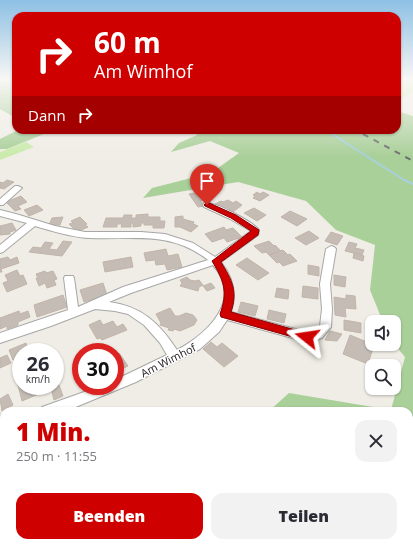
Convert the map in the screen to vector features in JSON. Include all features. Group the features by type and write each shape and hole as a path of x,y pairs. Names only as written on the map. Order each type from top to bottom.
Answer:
{"street":[{"path":"0,203 18,188"},
{"path":"0,338 74,313 127,290 216,261 255,233 255,230 233,217 207,205"},
{"name":"Am Wimhof","path":"0,213 19,216 34,222 87,235 144,234 172,239 198,249 216,261 226,276 230,301 225,314 216,329 199,344 123,383 61,407"},
{"path":"0,250 34,222"},
{"path":"225,314 307,337 318,335 325,327 327,309 325,284 331,249"},
{"path":"70,278 74,313"},
{"path":"94,305 115,307 131,311 148,322 164,340 175,357"}],"green space":[{"path":"0,105 12,105 12,116 0,109"},
{"path":"401,112 413,116 413,407 392,407 395,395 401,395 401,372 405,357 400,351 401,315 380,315 370,290 375,245 336,230 306,201 238,182 143,198 152,188 211,173 239,153 210,141 171,152 179,143 197,134 401,134"},
{"path":"12,133 44,134 7,149 0,149 0,139"},
{"path":"26,142 34,147 0,160 0,152"},
{"path":"289,393 373,407 273,407"}],"building":[{"path":"7,180 14,182 4,189 0,188 0,182 3,183"},
{"path":"257,192 260,194 263,192 269,195 260,201 253,198 255,196 253,195"},
{"path":"195,193 197,196 211,193 214,197 200,201 204,206 198,207 189,194"},
{"path":"21,196 27,202 18,206 21,209 15,211 6,202"},
{"path":"228,200 233,203 236,201 242,205 233,212 226,207 223,209 215,204"},
{"path":"37,205 43,210 29,216 24,210"},
{"path":"254,208 266,215 257,221 244,213"},
{"path":"290,211 307,219 297,226 281,217"},
{"path":"148,214 148,217 160,217 160,221 165,221 164,228 153,228 153,225 144,225 144,223 141,223 141,226 133,227 133,223 131,223 131,227 121,227 122,224 117,224 117,227 103,227 106,218 123,218 124,215 132,215 131,218 136,218 136,215"},
{"path":"183,216 183,219 194,222 193,224 198,226 191,232 180,227 175,227 175,217"},
{"path":"63,217 60,225 49,225 52,218"},
{"path":"80,217 88,227 79,231 76,228 74,229 69,224 73,223 71,221"},
{"path":"12,223 16,230 10,232 10,234 0,235 0,226"},
{"path":"224,227 226,230 233,228 242,237 227,242 224,238 212,242 205,234"},
{"path":"309,231 319,238 306,245 295,238"},
{"path":"331,232 343,236 337,245 325,241"},
{"path":"63,241 72,242 62,256 29,252 33,247 41,248 45,242 53,243 49,249 57,250"},
{"path":"269,241 281,251 269,255 266,252 262,253 254,246"},
{"path":"349,242 357,244 355,248 364,250 362,255 345,251"},
{"path":"166,249 168,256 178,254 182,267 167,270 165,264 156,265 155,260 146,261 144,253"},
{"path":"283,250 297,261 283,266 279,262 277,263 269,255"},
{"path":"354,253 364,256 363,261 353,258"},
{"path":"8,257 10,260 17,257 19,263 1,269 2,272 0,272 0,259"},
{"path":"131,257 133,267 105,272 103,262"},
{"path":"247,258 269,273 258,280 236,265"},
{"path":"308,265 319,267 319,276 308,274"},
{"path":"17,270 20,276 23,275 27,284 7,292 3,283 8,281 5,275"},
{"path":"45,271 46,273 53,271 57,279 54,280 56,285 47,288 45,283 39,286 36,274"},
{"path":"334,275 346,277 345,287 334,285"},
{"path":"187,277 190,280 199,280 203,285 199,287 198,291 180,286 182,283 180,280"},
{"path":"103,283 107,295 84,302 80,290"},
{"path":"211,283 215,288 207,291 203,286"},
{"path":"303,286 318,288 318,299 302,297"},
{"path":"277,288 289,290 288,299 275,297"},
{"path":"63,295 67,307 37,317 34,305"},
{"path":"346,295 355,296 356,309 345,308 346,317 335,315 334,297 346,299"},
{"path":"241,302 258,306 255,316 238,312"},
{"path":"170,308 175,316 186,313 193,315 197,320 194,325 180,331 174,329 173,331 168,330 169,328 160,325 161,323 156,314"},
{"path":"269,310 286,314 284,323 267,319"},
{"path":"19,311 20,314 28,311 30,317 18,322 18,325 7,329 7,326 0,329 0,318"},
{"path":"100,320 103,325 113,321 117,327 123,324 127,330 102,340 100,338 97,339 89,325"},
{"path":"344,320 361,323 361,333 344,330"},
{"path":"330,331 342,334 337,341 325,340"},
{"path":"350,335 365,341 365,351 372,351 370,359 365,359 365,363 343,354"},
{"path":"211,342 217,347 222,343 238,356 224,367 203,349"},
{"path":"12,349 12,358 9,350"},
{"path":"7,355 11,363 0,368 0,358"},
{"path":"124,360 128,366 124,368"},
{"path":"8,394 13,405 9,407 1,407 0,399"},
{"path":"20,395 36,395 22,401"},
{"path":"53,395 63,395 63,396 54,400"}],"waterway":[{"path":"332,134 404,180 413,184"}],"railway":[{"path":"363,134 413,161"}],"route":[{"path":"207,205 233,217 255,230 255,233 216,261 226,276 229,288 230,301 225,314 307,337"}]}
